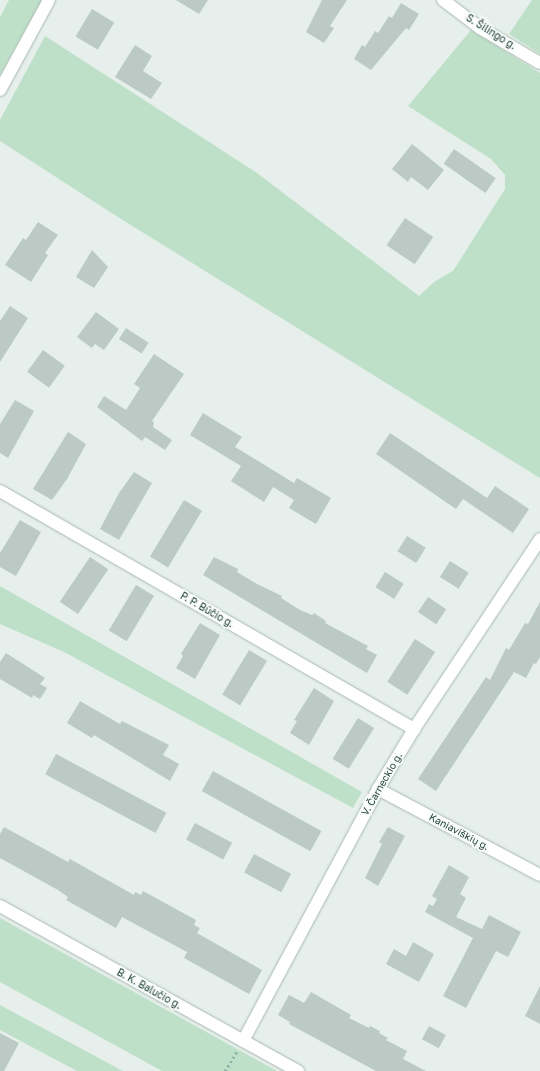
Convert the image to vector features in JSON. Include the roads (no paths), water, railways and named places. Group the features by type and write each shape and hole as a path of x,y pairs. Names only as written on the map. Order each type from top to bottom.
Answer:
{"street":[{"path":"0,90 49,0"},
{"name":"S. Šilingo g.","path":"443,0 480,28 540,63"},
{"name":"P. P. Būčio g.","path":"0,492 414,729"},
{"name":"V. Čarneckio g.","path":"243,1041 378,788 414,729 540,539"},
{"name":"Kaniaviškių g.","path":"378,788 540,875"},
{"name":"B. K. Balučio g.","path":"0,906 298,1071"}]}
